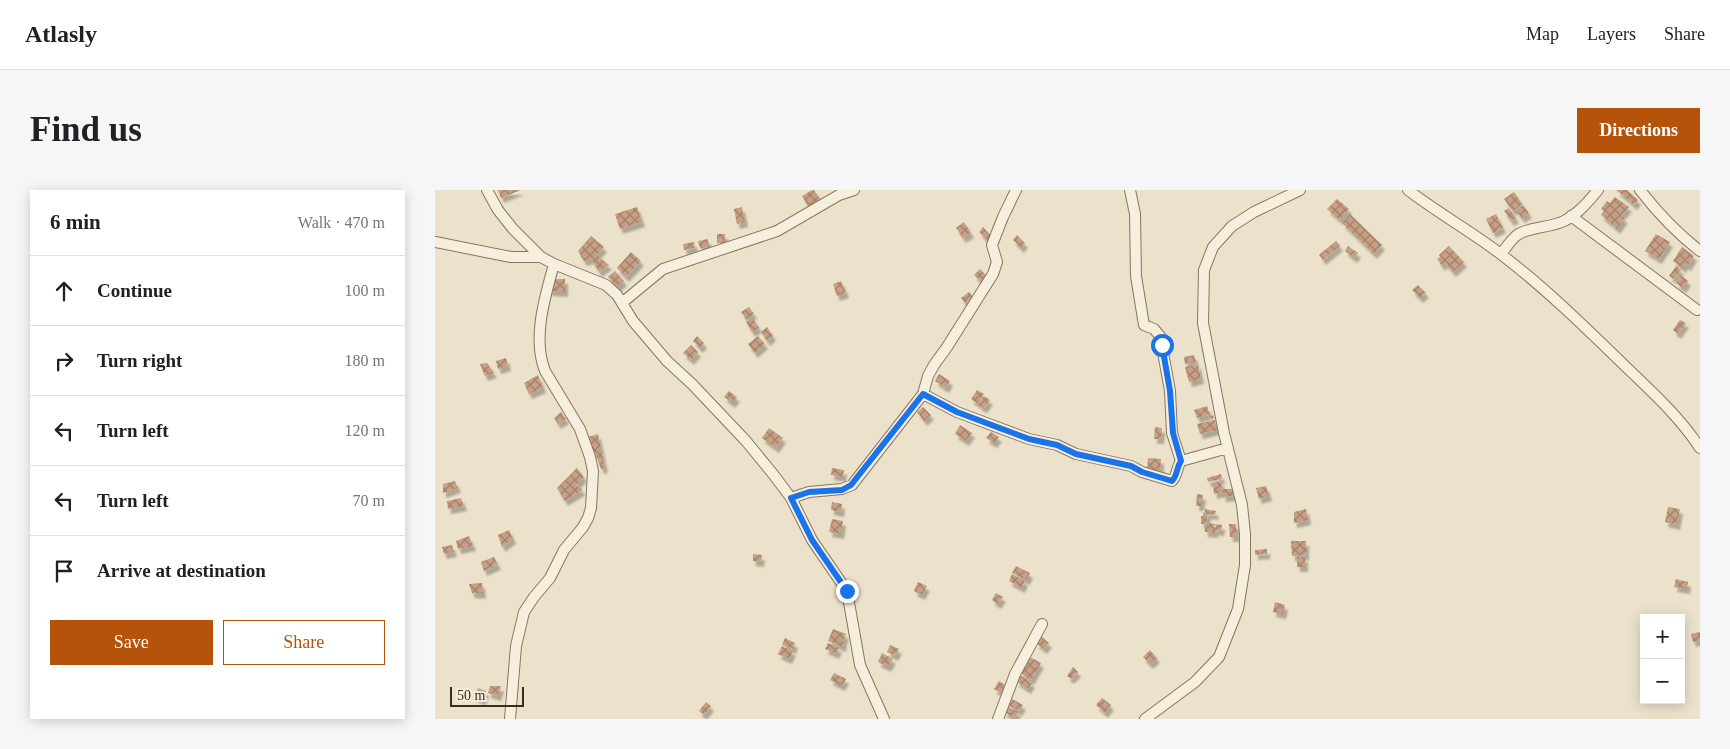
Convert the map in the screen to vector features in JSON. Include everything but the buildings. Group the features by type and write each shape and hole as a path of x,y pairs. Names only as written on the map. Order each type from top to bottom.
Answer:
{"street":[{"path":"487,190 498,210 513,229 541,257 606,285 623,302 633,321 667,361 692,384 746,441 773,474 791,498 812,540 847,591 860,665 884,719"},
{"path":"623,302 663,270 777,231 839,195 854,190"},
{"path":"791,498 809,492 842,490 851,485 923,394 928,376 934,365 993,274 997,262 993,246 1003,217 1017,190"},
{"path":"1130,190 1135,214 1136,276 1144,325 1154,329 1160,336 1170,391 1173,433 1181,461"},
{"path":"1145,719 1195,682 1219,657 1238,609 1245,565 1245,534 1242,504 1228,448 1203,322 1204,270 1213,247 1233,226 1254,212 1300,190"},
{"path":"1408,190 1501,254 1579,321 1661,400 1679,419 1700,448"},
{"path":"1501,254 1517,235 1523,231 1545,228 1563,222 1582,208 1598,190"},
{"path":"1640,190 1681,235 1700,251"},
{"path":"1571,216 1699,310"},
{"path":"435,242 511,258 541,257"},
{"path":"510,719 516,646 524,612 533,597 550,578 565,550 583,528 591,508 593,471 581,429 541,362 540,332 545,299 554,264"},
{"path":"923,394 957,412 1029,439 1057,445 1076,454 1131,466 1142,472 1172,481 1176,475 1177,466 1181,461 1228,448"},
{"path":"997,719 1015,674 1042,624"}],"route":[{"path":"847,591 812,540 791,498 809,492 842,490 851,485 923,394 957,412 1029,439 1057,445 1076,454 1131,466 1142,472 1172,481 1176,475 1177,466 1181,461 1173,433 1170,391 1162,345"}]}
